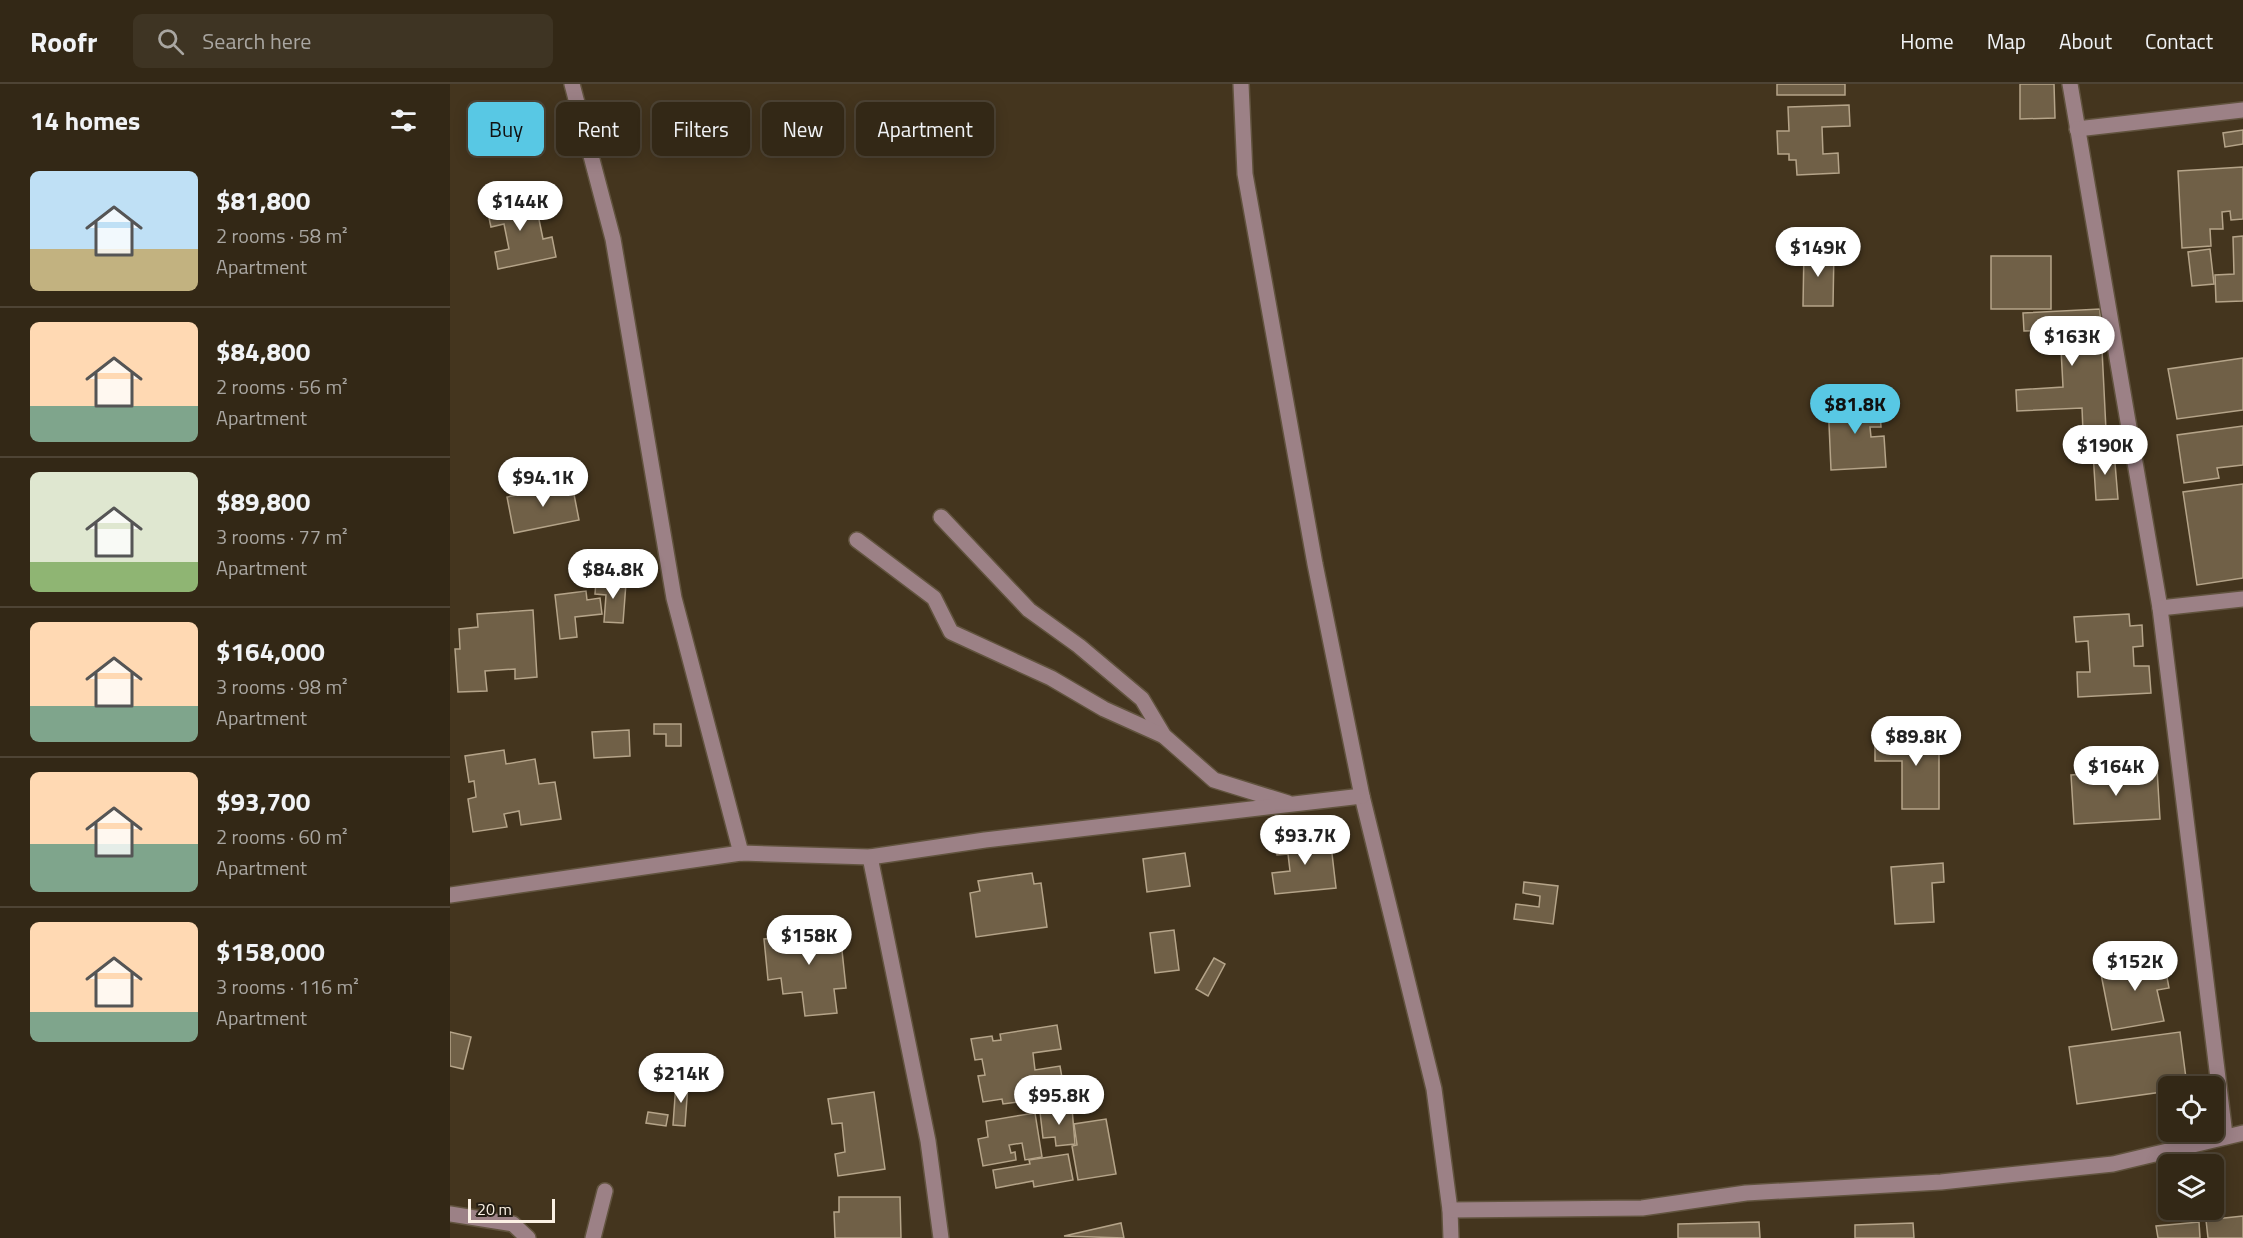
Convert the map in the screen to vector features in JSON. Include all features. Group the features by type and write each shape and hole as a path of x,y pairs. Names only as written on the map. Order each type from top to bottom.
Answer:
{"street":[{"path":"572,84 613,239 674,598 741,853"},
{"path":"1241,84 1245,174 1314,564 1362,796 1434,1089 1450,1210 1451,1238"},
{"path":"2070,84 2160,608 2225,1135"},
{"path":"2077,129 2243,110"},
{"path":"941,517 1029,610 1078,646 1142,699 1164,736"},
{"path":"857,540 934,598 951,632 1051,678 1104,709 1164,736 1214,780 1293,805"},
{"path":"2160,608 2243,599"},
{"path":"450,895 741,853 870,857 985,840 1362,796"},
{"path":"870,857 928,1141 941,1238"},
{"path":"1450,1210 1642,1208 1746,1194 1941,1182 2113,1164 2225,1135 2243,1133"},
{"path":"592,1238 605,1191"},
{"path":"450,1214 513,1224 528,1238"}],"building":[{"path":"1777,84 1845,84 1845,95 1777,95"},
{"path":"2020,84 2054,84 2055,118 2020,119"},
{"path":"1849,105 1850,126 1822,127 1823,154 1838,153 1839,173 1797,175 1796,160 1789,160 1789,154 1778,154 1777,131 1789,131 1788,107"},
{"path":"2243,130 2243,144 2225,147 2223,133"},
{"path":"2243,167 2243,219 2231,220 2230,211 2222,212 2223,229 2210,229 2211,246 2182,248 2178,171"},
{"path":"534,195 543,239 552,237 556,257 498,269 495,252 509,249 504,224 491,227 486,204"},
{"path":"2243,236 2243,301 2216,302 2215,275 2234,274 2233,237"},
{"path":"1804,249 1834,249 1833,306 1803,306"},
{"path":"2210,249 2214,284 2192,286 2188,252"},
{"path":"1991,256 2051,256 2051,309 1991,309"},
{"path":"2100,309 2106,430 2083,432 2082,408 2017,411 2016,390 2063,387 2060,330 2024,331 2023,313"},
{"path":"2243,358 2243,410 2177,419 2168,369"},
{"path":"1879,398 1881,427 1870,427 1871,437 1884,436 1886,467 1831,470 1828,401"},
{"path":"2243,426 2243,465 2217,468 2219,478 2184,483 2177,435"},
{"path":"2114,451 2118,499 2096,500 2093,452"},
{"path":"572,484 579,520 514,533 507,497"},
{"path":"2243,484 2243,578 2197,585 2183,492"},
{"path":"596,581 626,583 623,623 604,622 606,595 595,594"},
{"path":"586,591 587,600 600,598 602,614 575,617 577,637 560,639 555,595"},
{"path":"533,610 537,677 515,679 515,669 485,671 487,691 458,692 455,649 460,649 459,629 478,627 477,614"},
{"path":"2129,614 2130,626 2142,625 2143,646 2133,647 2134,666 2149,666 2151,693 2078,697 2077,672 2090,672 2088,641 2076,642 2074,617"},
{"path":"654,724 681,724 681,746 666,746 666,734 654,734"},
{"path":"629,730 630,756 594,758 592,732"},
{"path":"1900,731 1939,732 1939,809 1902,809 1902,761 1875,761 1875,742 1900,742"},
{"path":"504,750 506,764 535,759 539,784 555,782 561,819 521,825 519,811 504,814 507,827 473,832 468,799 476,797 474,781 469,782 465,756"},
{"path":"2157,769 2160,819 2074,824 2071,775"},
{"path":"1315,836 1316,846 1331,845 1336,888 1275,894 1272,873 1290,871 1288,854 1277,855 1276,840"},
{"path":"1185,853 1190,886 1147,892 1143,859"},
{"path":"1943,863 1944,882 1932,883 1934,922 1895,924 1891,867"},
{"path":"1032,873 1034,884 1041,883 1047,927 976,937 970,893 980,891 978,881"},
{"path":"1524,882 1558,886 1553,924 1514,919 1516,904 1539,907 1540,896 1523,893"},
{"path":"828,924 829,933 840,932 846,988 834,989 837,1013 805,1016 802,992 783,994 781,978 768,980 764,939 793,936 792,928"},
{"path":"1174,930 1179,970 1155,973 1150,933"},
{"path":"2163,956 2169,988 2157,990 2164,1021 2112,1030 2100,969"},
{"path":"1214,958 1225,964 1208,996 1196,989"},
{"path":"1057,1025 1061,1049 1033,1053 1035,1070 1060,1066 1065,1095 1032,1101 1030,1089 1023,1090 1025,1101 1003,1104 1002,1099 983,1102 978,1076 985,1075 982,1059 975,1060 971,1039 992,1036 993,1041 1001,1040 1000,1034"},
{"path":"450,1032 471,1037 463,1069 450,1066"},
{"path":"2180,1032 2186,1076 2158,1076 2158,1093 2077,1104 2069,1047"},
{"path":"656,1077 672,1079 670,1089 654,1086"},
{"path":"676,1083 688,1084 685,1126 673,1125"},
{"path":"874,1092 885,1169 838,1176 835,1154 845,1152 842,1123 832,1124 828,1099"},
{"path":"1072,1108 1075,1144 1056,1146 1055,1137 1043,1138 1040,1112"},
{"path":"648,1112 668,1115 666,1126 646,1123"},
{"path":"1035,1113 1042,1157 1025,1160 1022,1143 1009,1145 1011,1153 1015,1152 1016,1160 983,1166 978,1139 988,1137 986,1121"},
{"path":"1106,1119 1116,1174 1078,1180 1072,1146 1077,1145 1074,1124"},
{"path":"1068,1154 1073,1180 1034,1187 1033,1181 996,1188 993,1170 1030,1164 1029,1160"},
{"path":"839,1197 900,1197 901,1238 835,1238 834,1212 839,1212"},
{"path":"2243,1216 2243,1238 2208,1238 2206,1220 2224,1220 2224,1218"},
{"path":"1759,1222 1760,1238 1678,1238 1678,1224"},
{"path":"2199,1222 2200,1238 2158,1238 2156,1226"},
{"path":"1121,1223 1124,1238 1064,1236"},
{"path":"1913,1223 1914,1238 1855,1238 1855,1225"}]}
